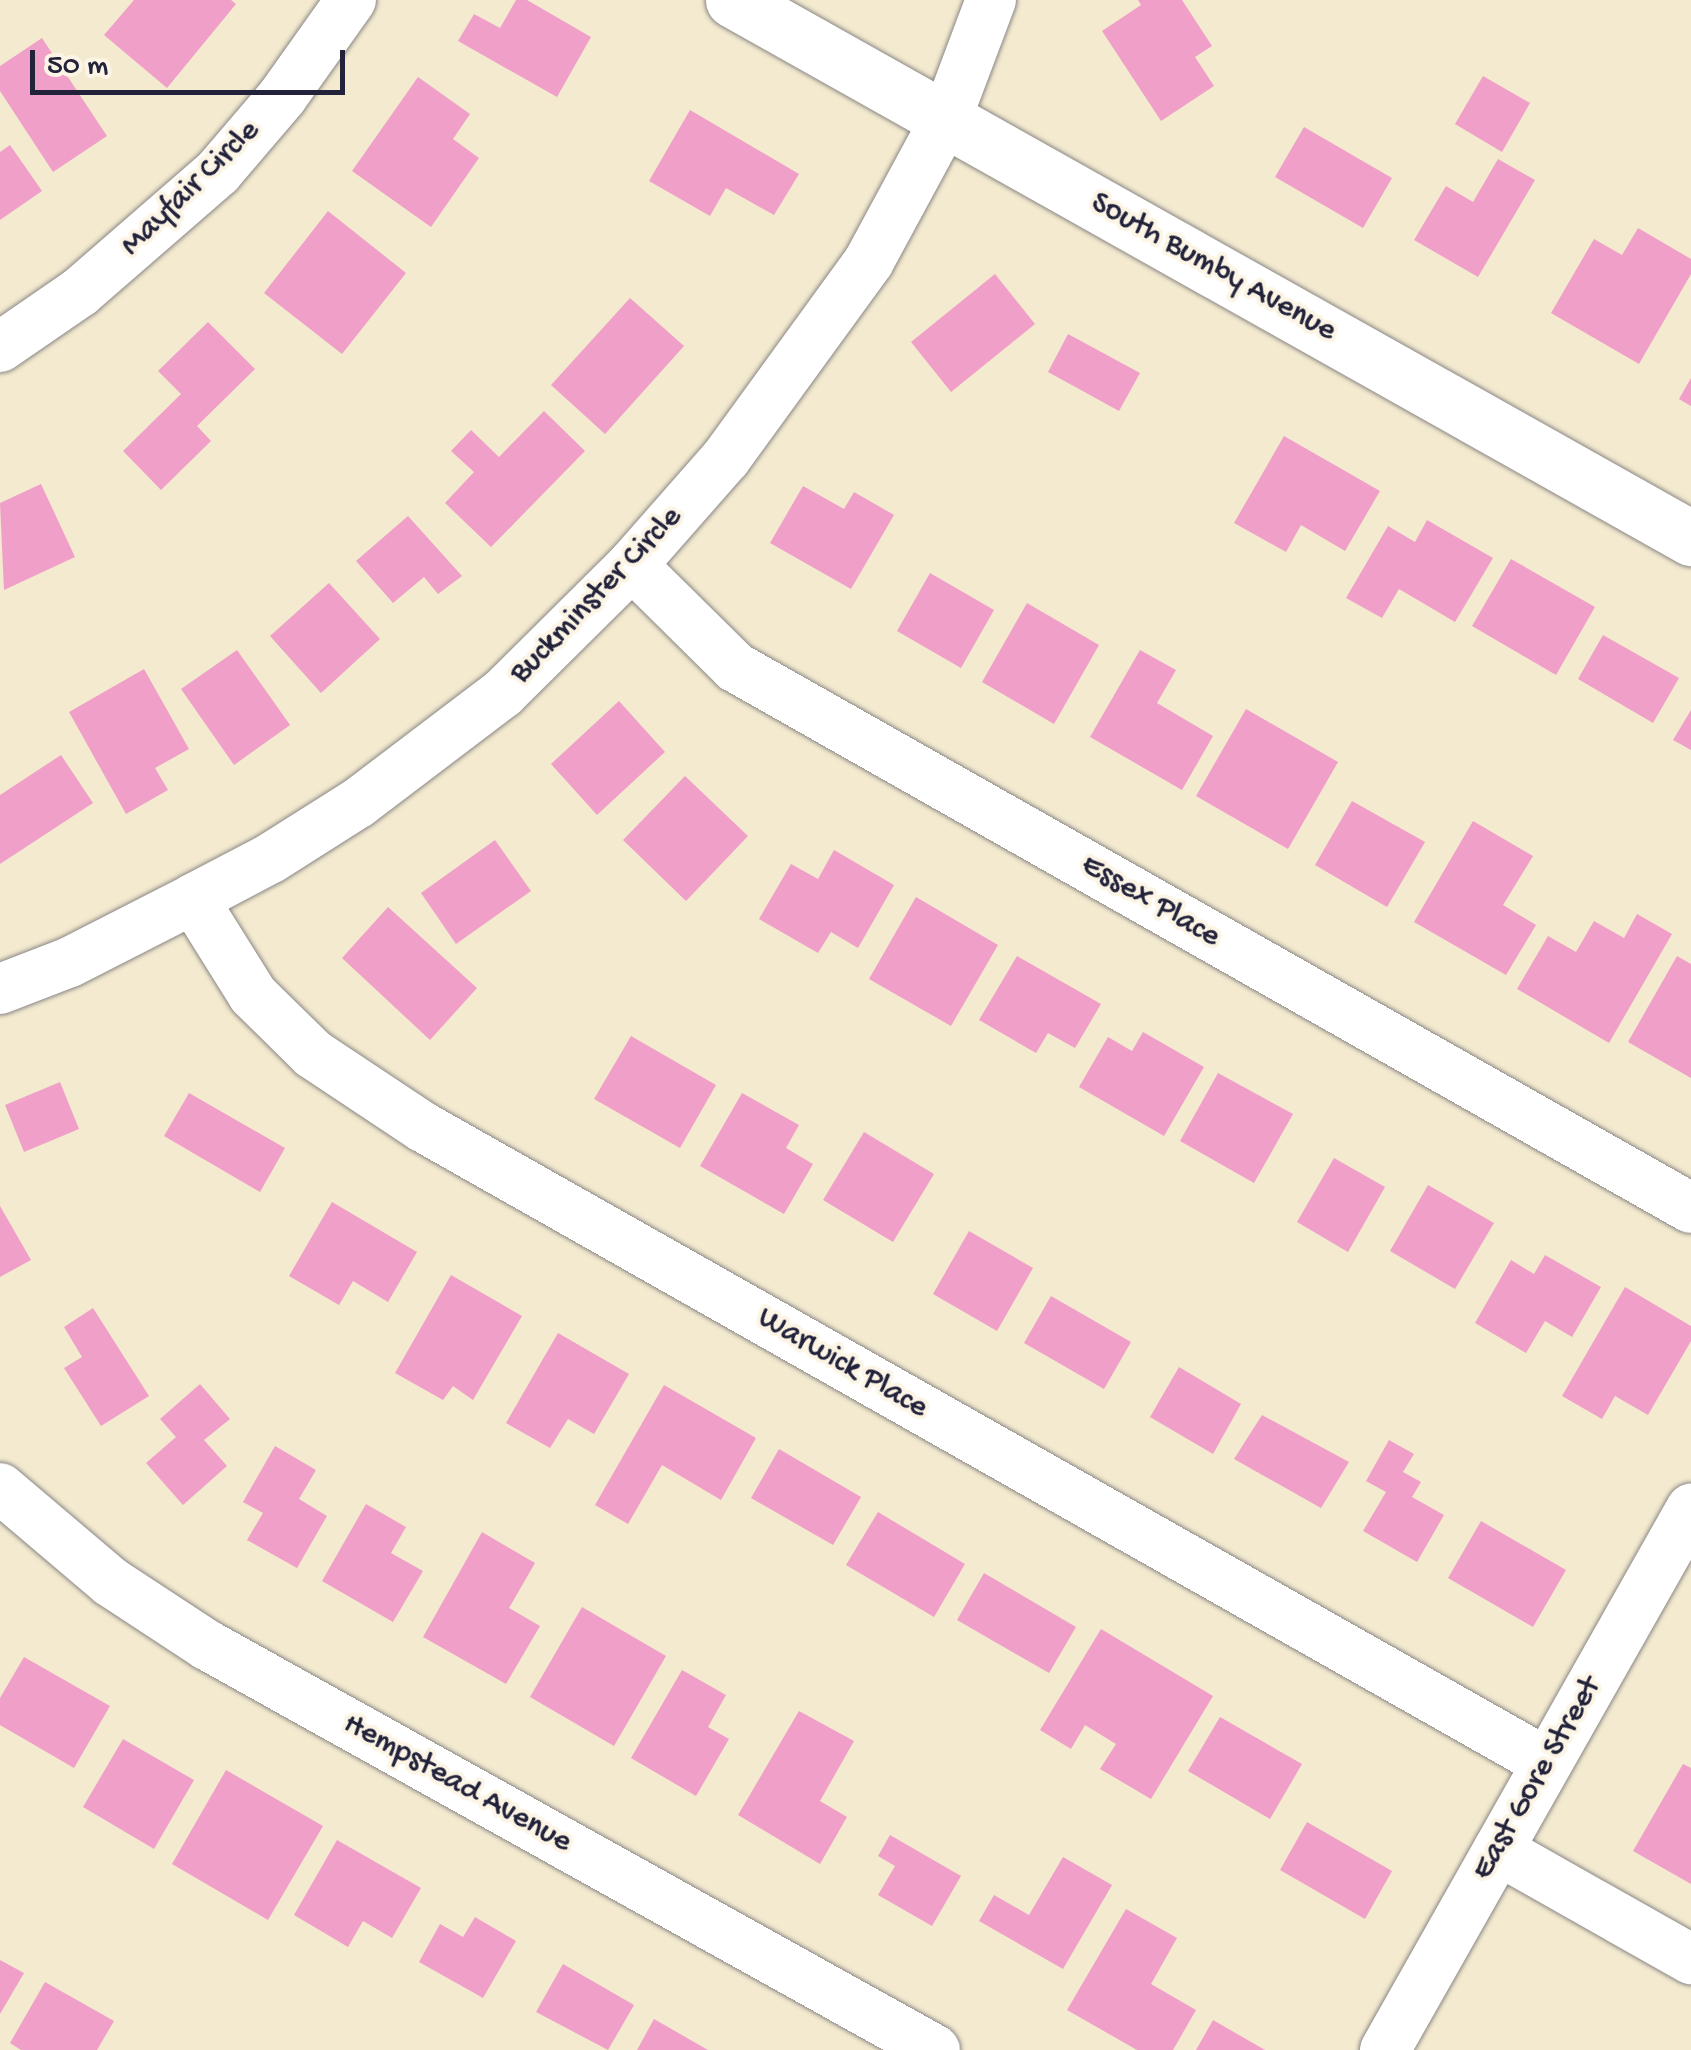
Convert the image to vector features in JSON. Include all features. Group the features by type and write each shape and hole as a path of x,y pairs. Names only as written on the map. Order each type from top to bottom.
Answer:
{"street":[{"name":"Mayfair Circle","path":"0,347 80,292 218,172 282,96 351,0"},
{"name":"South Bumby Avenue","path":"733,0 1691,538"},
{"name":"Buckminster Circle","path":"0,988 70,962 271,858 388,781 503,692 632,565 726,458 808,351 869,261 947,117 990,0"},
{"name":"Essex Place","path":"632,565 736,667 1691,1208"},
{"name":"Warwick Place","path":"193,899 253,996 313,1054 423,1126 1547,1763"},
{"name":"Hempstead Avenue","path":"0,1488 112,1582 207,1645 935,2050"},
{"name":"East Gore Street","path":"1385,2050 1691,1509"},
{"path":"1498,1850 1691,1958"}],"building":[{"path":"134,0 231,0 236,4 167,88 104,35"},
{"path":"516,0 527,0 591,37 557,97 458,41 474,14 500,28"},
{"path":"1138,0 1182,0 1212,46 1195,57 1214,86 1161,121 1102,31 1141,5"},
{"path":"42,38 107,136 53,172 0,91 0,66"},
{"path":"1483,76 1530,103 1502,152 1455,124"},
{"path":"418,77 470,114 453,139 479,158 431,227 352,171"},
{"path":"690,110 799,174 774,215 726,188 710,216 649,181"},
{"path":"1304,127 1392,178 1363,228 1275,177"},
{"path":"10,145 42,191 0,220 0,152"},
{"path":"1498,159 1535,180 1478,277 1414,240 1446,186 1473,202"},
{"path":"328,211 406,273 342,354 264,293"},
{"path":"1638,228 1691,259 1691,274 1639,364 1551,313 1594,239 1622,255"},
{"path":"995,274 1035,324 951,392 911,342"},
{"path":"630,298 684,346 605,434 551,385"},
{"path":"208,322 255,369 197,426 211,441 161,490 123,451 181,394 158,371"},
{"path":"1068,334 1140,373 1119,411 1048,372"},
{"path":"1691,378 1691,406 1679,399"},
{"path":"544,411 585,451 491,547 445,503 474,472 451,451 471,430 499,457"},
{"path":"1284,436 1380,491 1345,551 1301,525 1286,552 1234,523"},
{"path":"41,484 75,557 4,590 0,503"},
{"path":"803,486 844,509 854,492 894,515 851,589 770,543"},
{"path":"408,516 462,576 438,594 424,577 393,603 356,561"},
{"path":"1427,520 1493,558 1455,622 1399,589 1382,618 1346,598 1388,526 1415,542"},
{"path":"1511,559 1595,607 1556,675 1472,626"},
{"path":"930,573 994,610 961,668 897,631"},
{"path":"329,583 380,639 321,693 270,636"},
{"path":"1027,603 1099,645 1054,724 982,682"},
{"path":"1603,635 1679,678 1653,723 1578,679"},
{"path":"237,650 290,725 234,765 181,689"},
{"path":"1140,650 1176,670 1157,703 1213,736 1182,790 1090,737"},
{"path":"144,669 189,749 155,768 168,790 126,814 69,712"},
{"path":"619,701 665,752 597,815 551,764"},
{"path":"1246,709 1338,762 1288,849 1196,796"},
{"path":"1691,710 1691,750 1673,740"},
{"path":"61,755 93,803 0,864 0,795"},
{"path":"685,776 748,836 686,901 623,840"},
{"path":"1352,801 1425,842 1387,907 1315,865"},
{"path":"1473,821 1533,856 1503,905 1536,925 1506,975 1414,922"},
{"path":"495,840 531,891 456,944 421,893"},
{"path":"834,850 894,885 858,948 831,932 818,953 759,919 791,864 818,879"},
{"path":"916,897 998,945 951,1026 869,979"},
{"path":"388,907 477,988 430,1040 342,958"},
{"path":"1637,914 1672,934 1609,1043 1517,989 1548,936 1576,952 1594,921 1624,938"},
{"path":"1017,956 1101,1004 1075,1048 1048,1033 1036,1053 979,1020"},
{"path":"1677,956 1691,964 1691,1078 1628,1042"},
{"path":"1143,1032 1204,1067 1164,1136 1079,1087 1108,1037 1132,1051"},
{"path":"631,1036 716,1085 680,1148 594,1099"},
{"path":"1218,1073 1293,1114 1254,1183 1180,1141"},
{"path":"60,1082 79,1129 24,1152 5,1105"},
{"path":"189,1093 285,1148 260,1192 164,1136"},
{"path":"742,1093 799,1125 786,1148 813,1164 784,1214 700,1166"},
{"path":"864,1132 934,1174 893,1242 823,1200"},
{"path":"1334,1158 1385,1187 1348,1252 1297,1222"},
{"path":"1428,1185 1494,1223 1455,1289 1390,1251"},
{"path":"332,1202 417,1252 388,1302 353,1281 339,1305 289,1276"},
{"path":"0,1206 31,1260 0,1277"},
{"path":"969,1231 1033,1268 997,1331 933,1294"},
{"path":"1545,1255 1601,1287 1572,1337 1545,1321 1526,1353 1475,1323 1511,1260 1534,1274"},
{"path":"451,1275 522,1316 473,1400 453,1386 443,1400 395,1373"},
{"path":"1625,1287 1691,1326 1691,1341 1648,1415 1615,1396 1602,1419 1562,1396"},
{"path":"1051,1296 1131,1342 1104,1389 1024,1343"},
{"path":"93,1308 149,1396 101,1426 64,1368 82,1357 64,1327"},
{"path":"558,1333 629,1374 594,1434 568,1419 550,1448 506,1423"},
{"path":"1179,1367 1241,1404 1213,1454 1150,1417"},
{"path":"200,1384 230,1419 204,1440 227,1466 183,1505 146,1463 176,1437 160,1419"},
{"path":"664,1385 756,1438 721,1500 662,1465 628,1524 595,1505"},
{"path":"1262,1415 1349,1462 1321,1508 1234,1459"},
{"path":"1389,1440 1414,1454 1403,1472 1421,1482 1412,1497 1444,1515 1417,1562 1363,1531 1386,1492 1366,1481"},
{"path":"275,1446 316,1470 299,1499 327,1516 297,1568 247,1540 263,1513 243,1502"},
{"path":"779,1449 861,1497 833,1545 751,1498"},
{"path":"366,1504 406,1527 391,1553 423,1571 393,1622 322,1581"},
{"path":"878,1512 965,1564 934,1617 846,1565"},
{"path":"1481,1521 1566,1570 1533,1627 1448,1578"},
{"path":"482,1532 535,1563 509,1608 540,1626 506,1684 423,1637"},
{"path":"984,1573 1076,1627 1049,1673 957,1620"},
{"path":"582,1607 666,1656 614,1746 530,1697"},
{"path":"1101,1629 1213,1696 1151,1799 1100,1769 1116,1744 1085,1725 1071,1749 1040,1730"},
{"path":"24,1657 110,1706 74,1768 0,1725 0,1698"},
{"path":"682,1670 726,1695 708,1727 729,1739 696,1796 631,1758"},
{"path":"799,1711 854,1741 820,1801 847,1817 820,1864 738,1815"},
{"path":"1220,1717 1302,1764 1270,1819 1188,1771"},
{"path":"123,1739 194,1780 154,1849 83,1807"},
{"path":"1683,1764 1691,1768 1691,1884 1633,1851"},
{"path":"226,1770 323,1826 268,1920 172,1864"},
{"path":"1307,1822 1392,1871 1365,1919 1280,1870"},
{"path":"890,1835 961,1876 932,1926 878,1895 895,1866 878,1856"},
{"path":"337,1840 421,1888 392,1938 363,1921 348,1947 294,1915"},
{"path":"1063,1857 1112,1885 1063,1969 979,1921 994,1895 1029,1915"},
{"path":"1126,1909 1177,1938 1151,1984 1196,2010 1173,2050 1137,2050 1067,2010"},
{"path":"475,1917 516,1941 483,1998 419,1962 440,1924 463,1937"},
{"path":"0,1960 24,1973 0,2014"},
{"path":"563,1964 634,2005 608,2050 536,2012"},
{"path":"45,1982 114,2021 97,2050 21,2050 10,2043"},
{"path":"654,2019 708,2050 637,2050"},
{"path":"1213,2020 1265,2050 1196,2050"}]}
